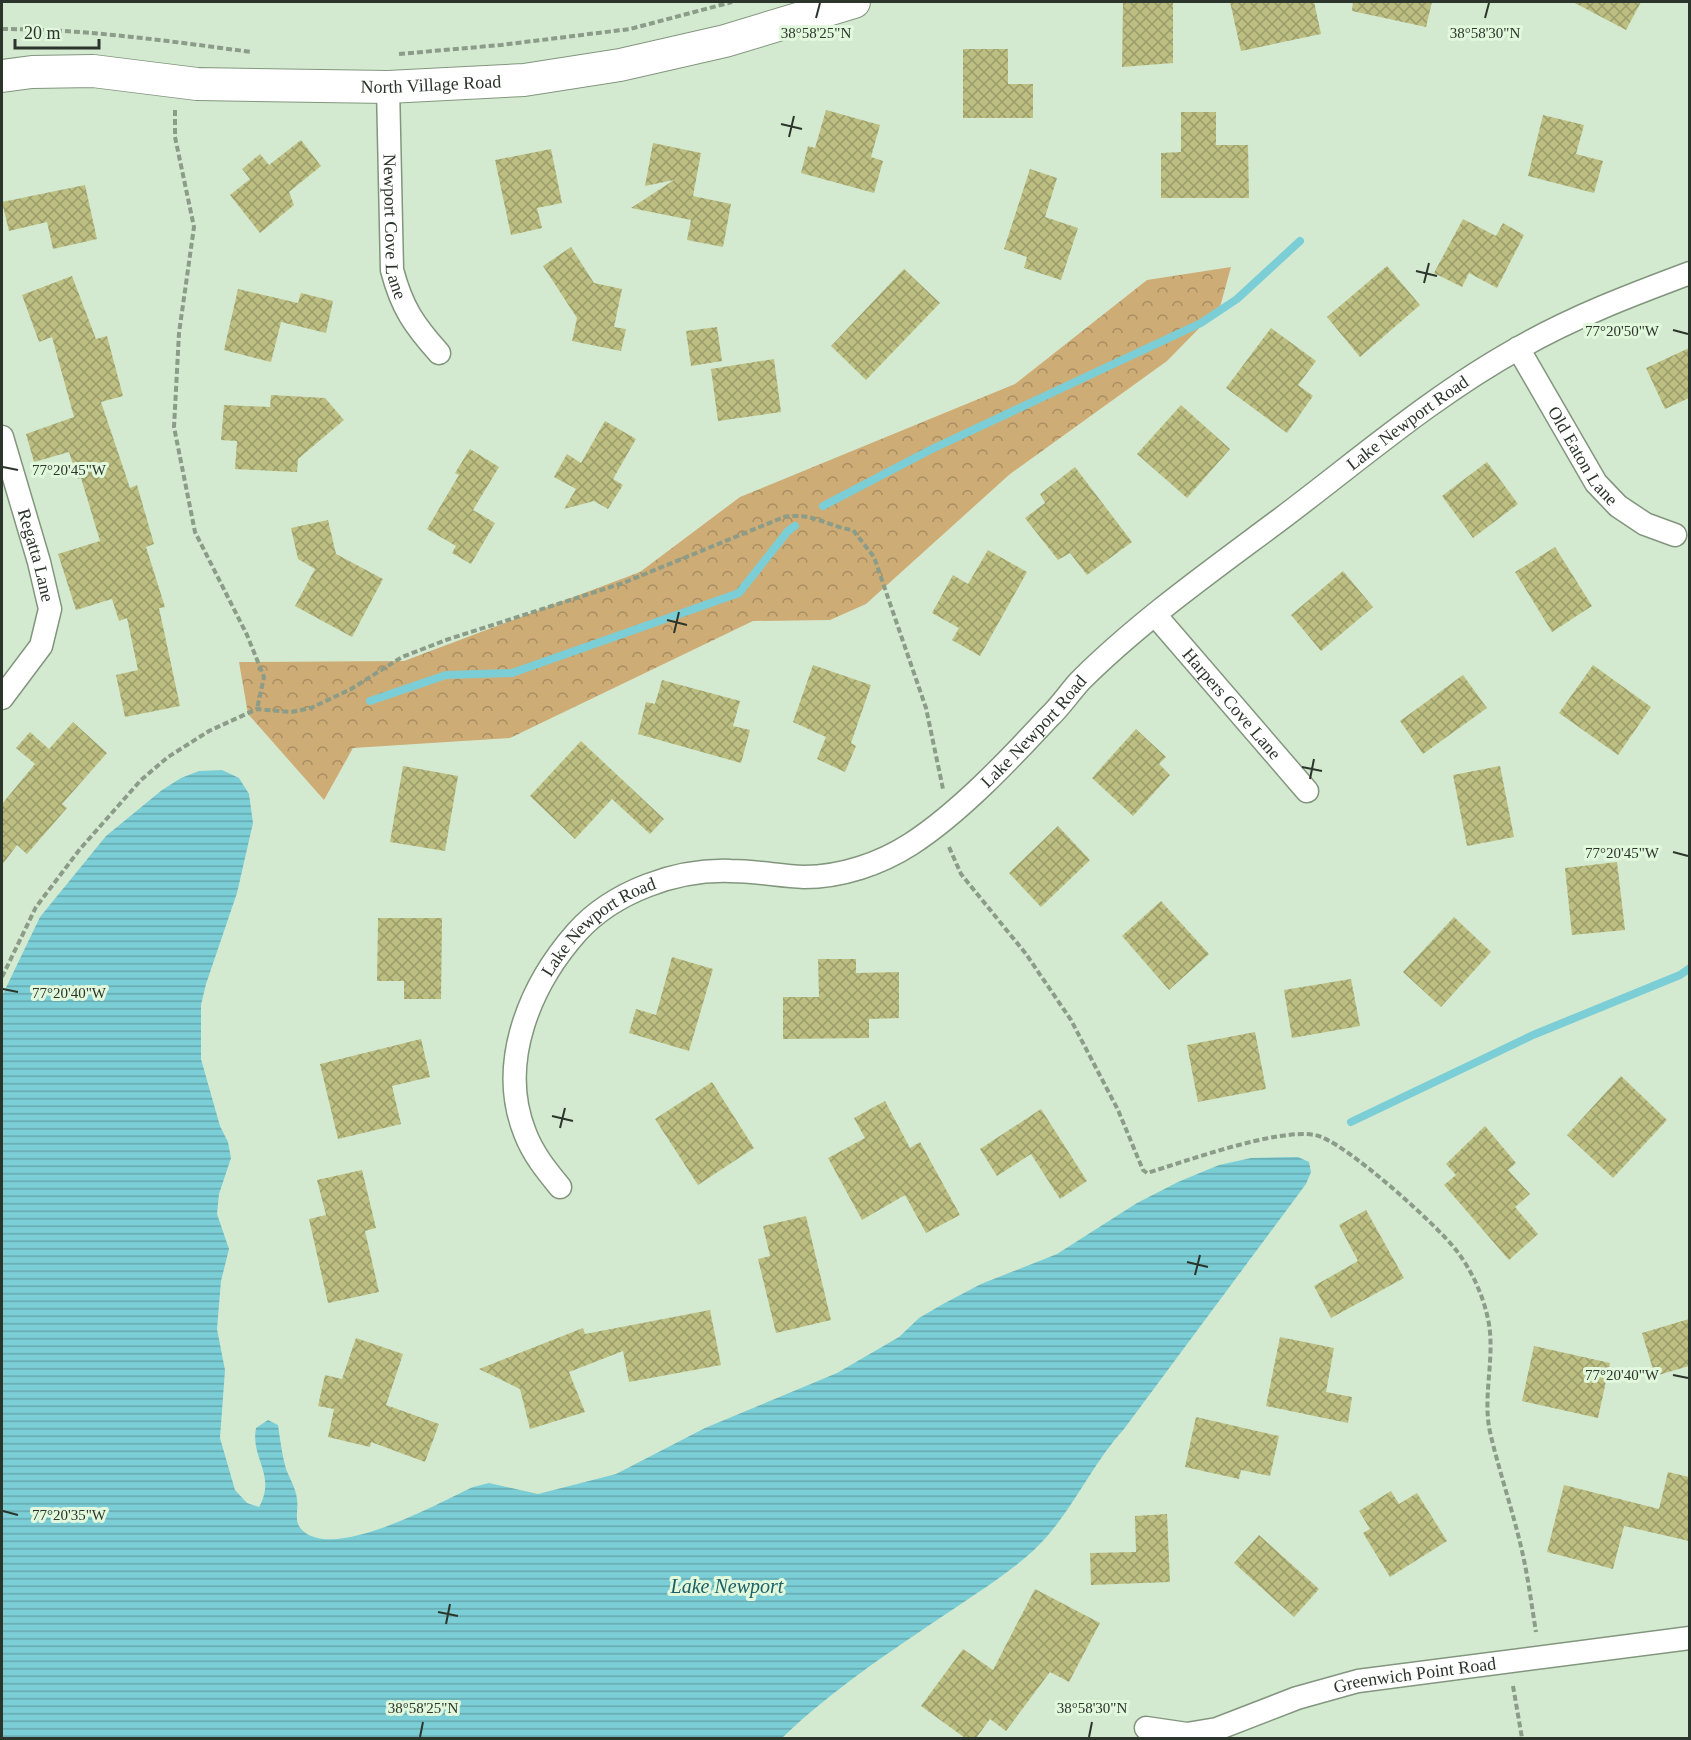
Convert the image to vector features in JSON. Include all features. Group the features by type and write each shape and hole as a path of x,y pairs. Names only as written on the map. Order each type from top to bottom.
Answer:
{"street":[{"name":"North Village Road","path":"2,76 32,72 93,71 196,84 388,87 524,80 620,65 725,41 854,2"},
{"name":"Newport Cove Lane","path":"388,87 392,270 399,298 412,323 440,353"},
{"name":"Lake Newport Road","path":"560,1187 538,1160 524,1133 516,1104 514,1077 519,1041 529,1006 546,972 579,930 601,911 633,891 670,878 708,871 806,877 843,873 881,861 912,843 945,819 1049,718 1080,682 1156,616 1227,559 1439,400 1518,348 1594,310 1689,273"},
{"name":"Old Eaton Lane","path":"1518,348 1596,483 1618,506 1645,524 1675,535"},
{"name":"Regatta Lane","path":"2,437 39,562 50,609 41,646 2,698"},
{"name":"Harpers Cove Lane","path":"1156,616 1307,791"},
{"name":"Greenwich Point Road","path":"1146,1728 1187,1734 1217,1729 1297,1698 1358,1682 1689,1638"}],"path":[{"path":"394,54 501,45 630,28 732,2"},
{"path":"2,29 35,29 160,40 255,53"},
{"path":"175,107 175,137 194,227 179,333 174,427 195,532 247,635 264,677 257,710"},
{"path":"2,974 18,940 55,879 141,780 168,757 208,731 257,710 291,712 311,708 351,689 402,657 446,640 623,583 784,517 801,514 821,519 836,528 853,530 874,557 926,708 944,794 949,850 961,874 1026,954 1071,1020 1118,1110 1143,1170 1148,1173 1223,1150 1280,1137 1316,1135 1338,1146 1391,1189 1437,1229 1467,1266 1480,1293 1488,1318 1491,1338 1488,1404 1490,1430 1524,1559 1536,1634 1512,1688 1522,1738"}],"green space":[{"path":"1231,267 1220,307 1167,361 1010,474 866,604 830,620 753,621 510,738 353,748 324,800 248,714 239,662 404,661 640,572 740,497 1015,384 1147,280"}],"water":[{"name":"Lake Newport","path":"222,770 239,778 249,794 253,823 237,893 201,1005 201,1059 231,1158 219,1194 217,1214 229,1249 221,1281 217,1329 225,1370 220,1438 235,1490 247,1503 259,1507 264,1496 265,1485 256,1448 256,1428 268,1420 278,1425 286,1469 296,1495 299,1527 317,1538 338,1539 387,1526 473,1487 489,1483 538,1494 616,1474 705,1428 837,1373 899,1337 919,1318 943,1304 981,1284 1057,1254 1137,1203 1178,1182 1219,1165 1251,1158 1298,1157 1309,1162 1311,1172 1306,1184 1112,1443 1059,1522 1034,1550 1004,1574 842,1687 782,1738 2,1738 2,996 40,917 106,836 162,790 181,778 199,771"}],"building":[{"path":"1123,2 1173,2 1173,63 1122,67"},
{"path":"1230,2 1314,2 1321,34 1241,51"},
{"path":"1353,2 1432,2 1426,27 1352,11"},
{"path":"1573,2 1641,2 1626,30"},
{"path":"963,49 1008,49 1008,84 1033,84 1033,118 963,118"},
{"path":"826,110 880,125 871,157 883,161 874,193 801,173 808,146 815,148"},
{"path":"1181,112 1216,112 1216,145 1248,145 1249,198 1161,198 1161,153 1181,152"},
{"path":"1543,115 1584,125 1576,154 1603,161 1594,193 1528,176"},
{"path":"301,140 321,166 289,192 294,205 260,233 230,195 250,179 242,169 260,154 269,165"},
{"path":"653,143 701,153 693,196 731,204 723,247 687,240 691,220 631,208 674,180 645,186"},
{"path":"551,149 562,203 537,208 542,228 511,235 495,160"},
{"path":"1030,169 1057,178 1045,217 1078,228 1061,280 1024,268 1027,257 1004,249"},
{"path":"85,185 97,239 53,249 47,222 9,231 2,202"},
{"path":"1463,219 1496,236 1503,223 1524,235 1497,288 1469,273 1462,287 1434,273"},
{"path":"571,247 594,283 622,289 614,327 626,329 621,351 572,341 577,318 543,266"},
{"path":"1387,266 1420,305 1360,357 1327,317"},
{"path":"904,269 940,303 866,380 831,346"},
{"path":"72,276 96,339 107,336 123,396 101,402 130,488 137,485 154,544 146,547 165,607 159,608 180,706 125,717 116,675 138,670 127,618 119,621 112,599 76,610 58,554 100,541 81,478 78,479 69,452 34,462 26,434 74,417 52,337 39,342 22,295"},
{"path":"238,289 298,303 301,293 333,301 326,333 281,322 271,362 224,350"},
{"path":"717,327 722,361 691,366 686,331"},
{"path":"1271,328 1316,361 1298,385 1313,396 1287,433 1226,388"},
{"path":"1689,348 1689,398 1665,409 1646,368"},
{"path":"774,359 781,412 718,421 711,369"},
{"path":"271,395 325,398 344,420 298,459 297,472 235,469 237,441 221,440 224,405 270,407"},
{"path":"1181,405 1230,449 1187,498 1137,454"},
{"path":"605,421 636,439 613,479 623,485 608,509 594,501 564,509 576,489 554,477 567,454 581,463"},
{"path":"470,449 499,467 473,510 495,523 471,564 452,553 456,546 427,529 459,475 455,473"},
{"path":"1487,462 1518,504 1473,538 1442,496"},
{"path":"1075,467 1132,542 1087,575 1070,553 1058,560 1025,518 1045,503 1040,494"},
{"path":"328,520 336,554 383,579 352,637 295,606 315,569 298,559 291,528"},
{"path":"1555,547 1592,606 1552,632 1515,572"},
{"path":"988,550 1027,572 980,656 952,640 959,628 932,613 953,575 968,584"},
{"path":"1343,571 1373,607 1321,651 1291,615"},
{"path":"813,665 871,685 851,743 856,746 845,772 817,759 826,737 793,722"},
{"path":"1593,665 1651,707 1618,755 1559,713"},
{"path":"1463,675 1487,708 1423,754 1400,721"},
{"path":"662,680 740,701 733,726 750,730 741,763 638,734 646,702 655,704"},
{"path":"73,722 107,753 62,804 67,808 27,854 17,845 2,865 2,804 35,764 16,748 30,732 49,749"},
{"path":"1136,729 1166,757 1159,764 1170,775 1133,816 1092,778"},
{"path":"581,741 664,819 650,834 612,799 575,839 530,796"},
{"path":"403,766 458,776 445,851 390,842"},
{"path":"1500,766 1514,837 1467,846 1453,775"},
{"path":"1058,826 1090,860 1041,907 1009,873"},
{"path":"1617,862 1625,930 1572,935 1565,868"},
{"path":"1161,901 1209,954 1169,990 1122,936"},
{"path":"1454,917 1491,952 1441,1007 1403,972"},
{"path":"378,918 442,918 441,999 404,999 404,981 377,981"},
{"path":"672,957 713,969 689,1051 629,1033 636,1009 656,1015"},
{"path":"818,959 856,959 856,973 899,972 899,1018 869,1019 869,1038 783,1039 783,997 819,997"},
{"path":"1351,979 1360,1026 1292,1038 1284,990"},
{"path":"1255,1032 1266,1089 1198,1102 1187,1045"},
{"path":"421,1039 430,1077 392,1086 401,1124 338,1139 320,1064"},
{"path":"1621,1076 1667,1120 1613,1178 1567,1135"},
{"path":"712,1082 754,1148 698,1185 655,1119"},
{"path":"885,1101 910,1148 920,1142 960,1215 926,1233 905,1195 862,1220 828,1158 865,1138 854,1118"},
{"path":"1041,1109 1087,1181 1060,1199 1031,1154 997,1176 980,1149"},
{"path":"1485,1126 1516,1163 1508,1170 1530,1194 1515,1207 1538,1234 1509,1260 1444,1185 1456,1175 1446,1164"},
{"path":"362,1170 376,1228 365,1231 379,1292 328,1303 309,1219 326,1215 317,1180"},
{"path":"1366,1210 1404,1278 1331,1318 1314,1286 1358,1261 1339,1225"},
{"path":"806,1216 831,1320 776,1333 758,1259 770,1256 763,1226"},
{"path":"710,1310 721,1365 629,1382 623,1351 569,1372 585,1412 530,1429 520,1389 479,1369 583,1328 585,1334"},
{"path":"1689,1319 1689,1366 1655,1376 1642,1333"},
{"path":"1280,1337 1334,1348 1326,1392 1352,1397 1348,1423 1266,1406"},
{"path":"356,1338 403,1354 386,1405 439,1424 425,1462 371,1442 370,1447 328,1437 334,1409 318,1406 325,1375 342,1379"},
{"path":"1534,1346 1610,1363 1598,1418 1522,1401"},
{"path":"1196,1417 1279,1436 1270,1476 1241,1470 1239,1479 1185,1467"},
{"path":"1668,1472 1689,1477 1689,1541 1624,1526 1613,1569 1547,1552 1564,1485 1659,1509"},
{"path":"1391,1491 1399,1504 1417,1493 1447,1541 1390,1577 1363,1533 1370,1529 1359,1511"},
{"path":"1167,1514 1170,1582 1091,1585 1090,1553 1136,1552 1135,1516"},
{"path":"1259,1535 1319,1589 1294,1617 1234,1563"},
{"path":"1035,1589 1100,1623 1069,1682 1050,1672 1006,1731 990,1719 976,1738 965,1738 921,1706 963,1649 993,1670"}],"waterway":[{"path":"823,506 930,450 1201,323 1237,299 1300,241"},
{"path":"370,701 446,675 512,673 739,593 788,531 795,526"},
{"path":"1351,1122 1533,1035 1680,975 1690,968"}]}
